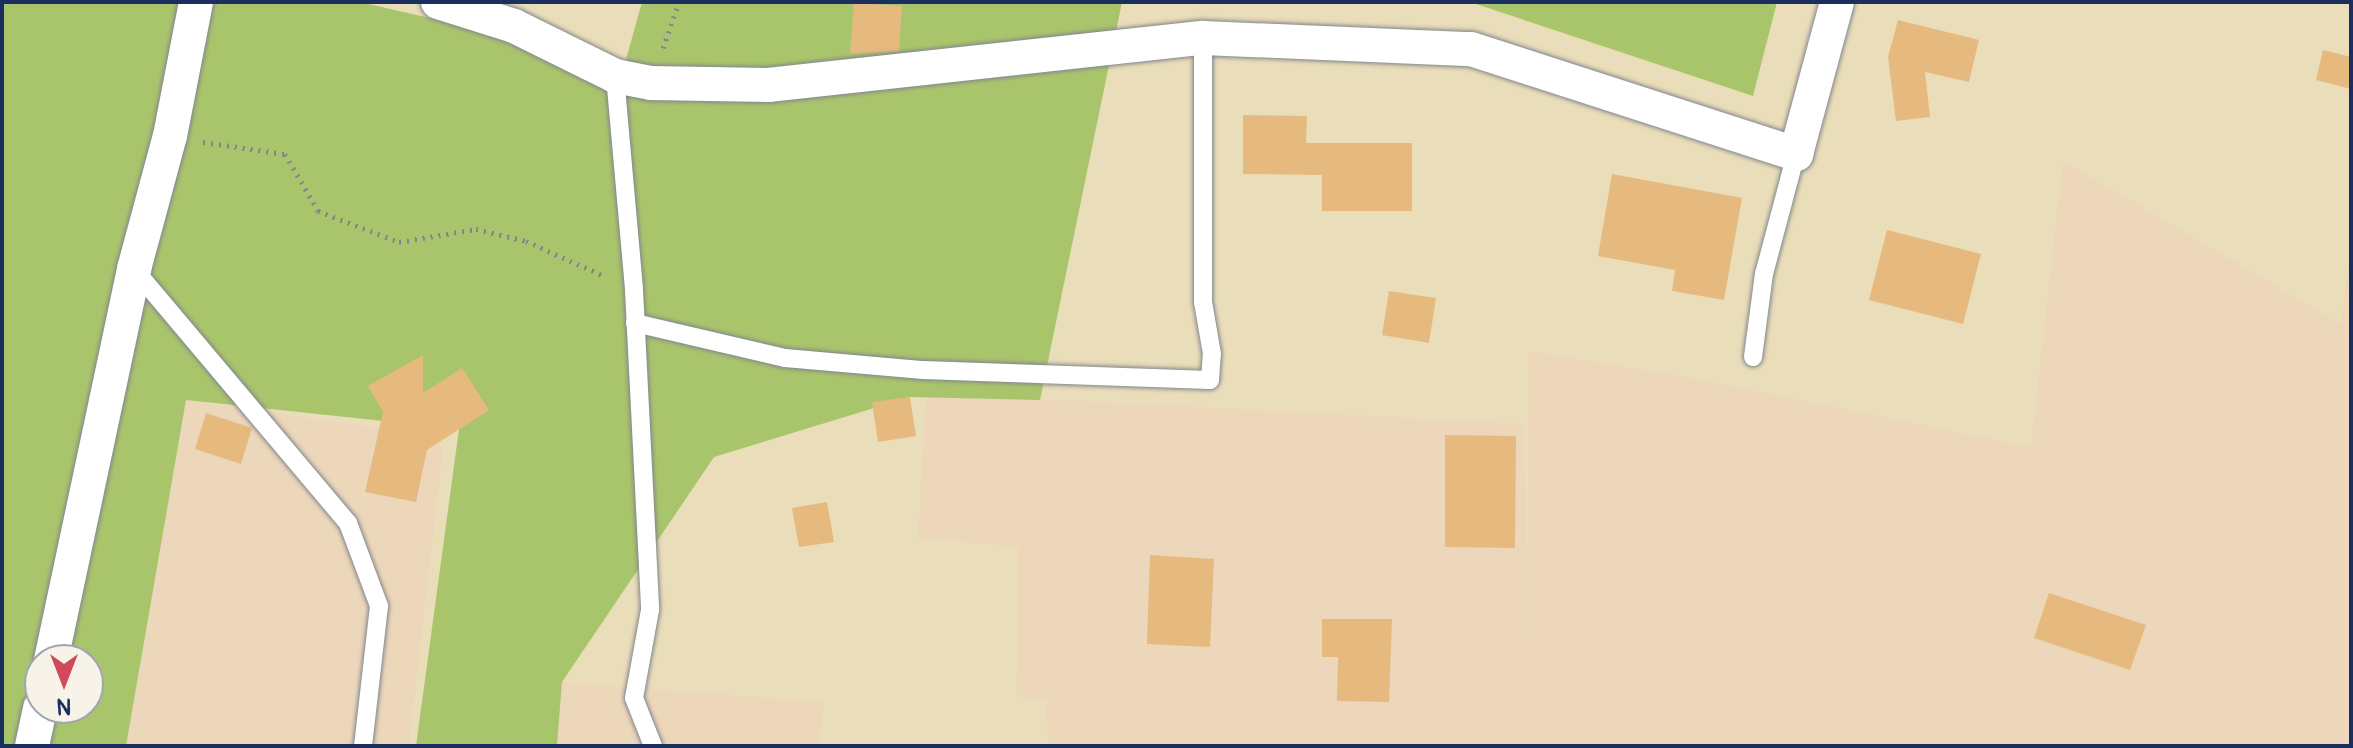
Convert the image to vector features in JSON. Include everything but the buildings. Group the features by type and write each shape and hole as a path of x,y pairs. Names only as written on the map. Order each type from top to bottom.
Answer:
{"street":[{"path":"54,644 134,269 170,136 196,2"},
{"path":"438,2 514,26 615,76 650,83 768,85 1203,38 1471,49 1796,154 1837,2"},
{"path":"32,746 37,724"}],"lane":[{"path":"635,323 785,358 923,370 1210,380 1212,354 1203,302 1203,38"},
{"path":"615,76 634,290 650,610 634,698 653,746"},
{"path":"1753,357 1764,274 1796,154"},
{"path":"134,269 348,523 379,606 363,746"}],"path":[{"path":"650,83 679,2"},
{"path":"170,136 285,154 318,211 399,242 476,229 526,241 634,290"}],"shaded area":[{"path":"2063,161 2341,324 2351,242 2351,746 1048,746 1046,701 1017,697 1018,547 918,538 926,393 1524,424 1529,641 1528,351 1691,378 2031,447"},
{"path":"186,400 383,429 387,433 443,447 409,746 126,746"},
{"path":"562,682 824,702 819,746 557,746"}],"green space":[{"path":"2,2 360,2 625,63 642,2 1122,2 1040,400 910,397 714,457 562,682 557,746 416,746 459,429 186,400 126,746 2,746"},
{"path":"1470,2 1777,2 1753,96"}]}
